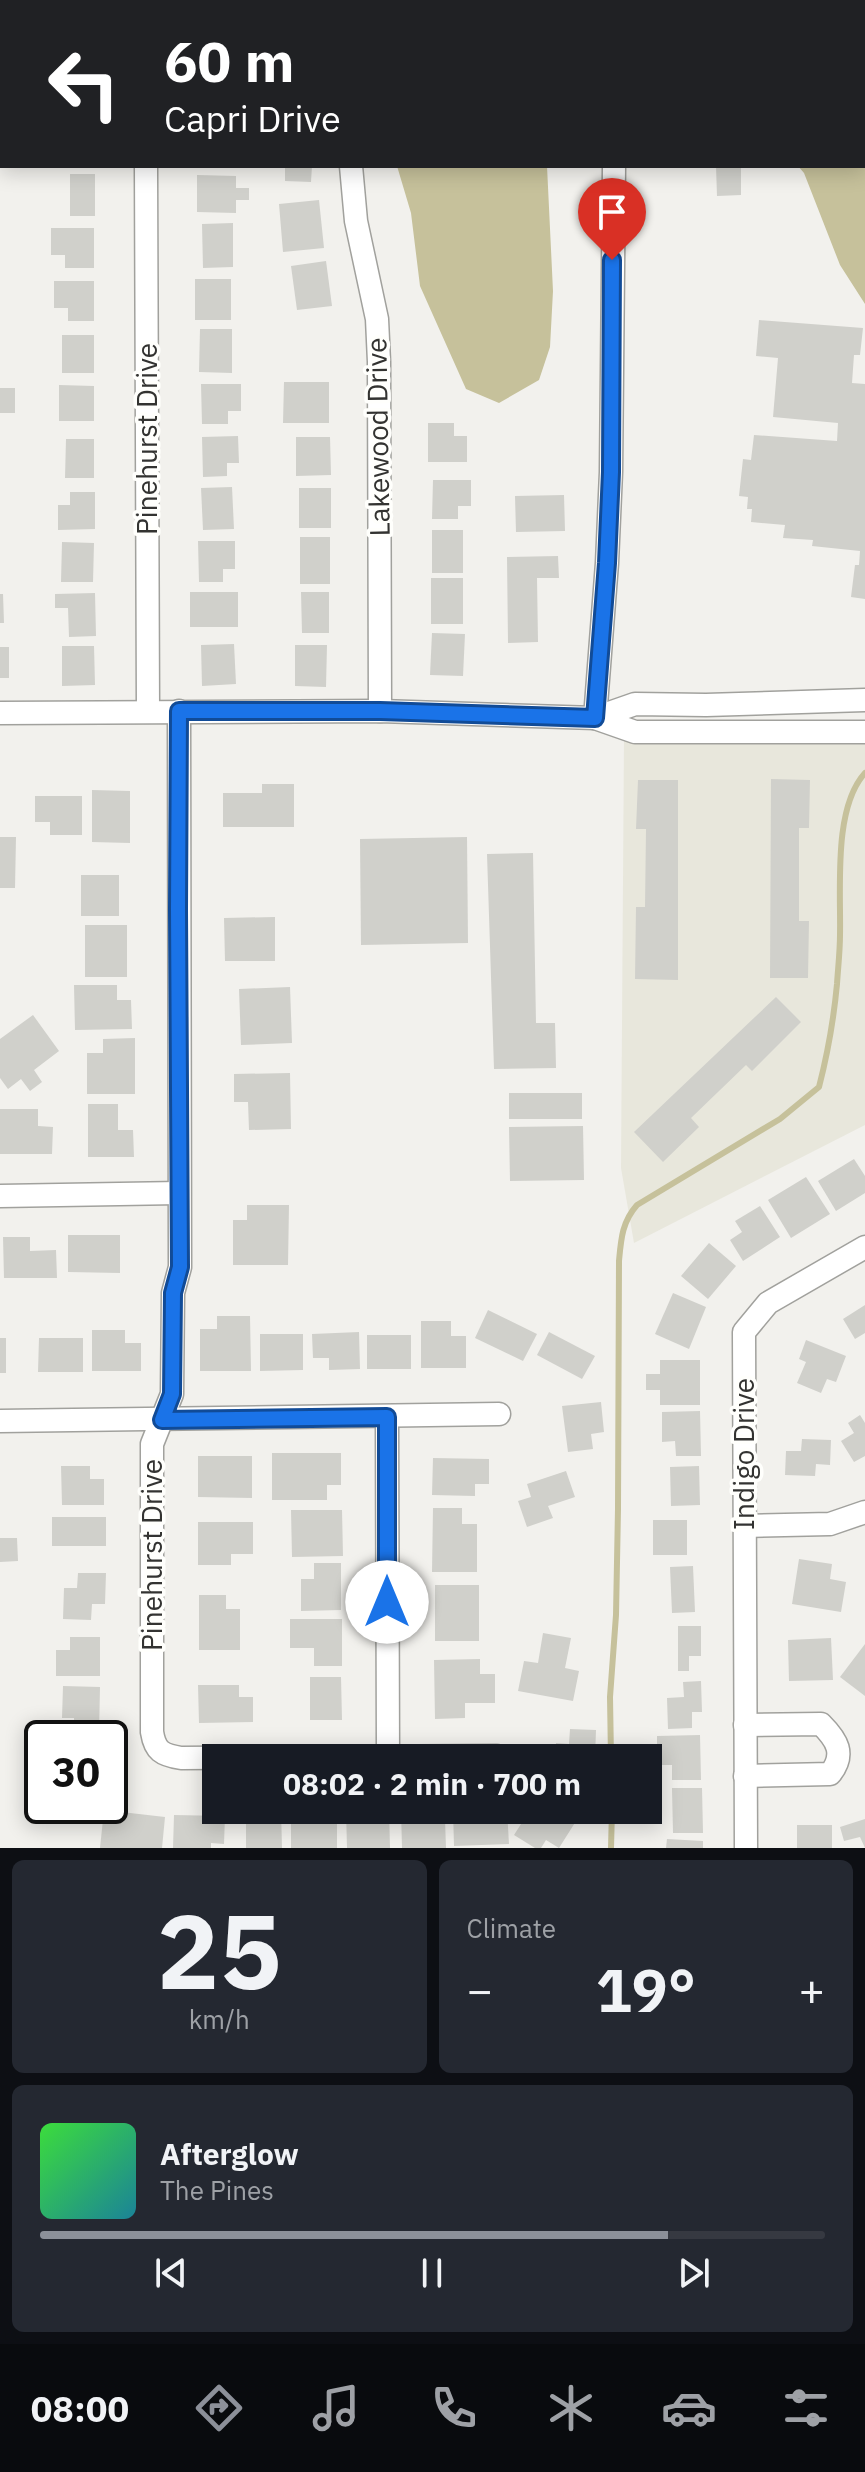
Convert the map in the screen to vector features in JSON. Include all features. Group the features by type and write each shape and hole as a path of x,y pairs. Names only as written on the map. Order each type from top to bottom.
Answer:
{"street":[{"name":"Pinehurst Drive","path":"146,168 148,711"},
{"name":"Lakewood Drive","path":"351,168 356,221 377,319 380,711"},
{"path":"595,718 611,472 614,168"},
{"path":"595,718 635,704 865,700"},
{"name":"Pinehurst Drive","path":"179,711 180,1267 173,1293 172,1394 152,1444 152,1732 158,1750 167,1756 202,1758"},
{"path":"0,713 380,711 595,718 635,732 865,732"},
{"path":"0,1196 179,1193"},
{"name":"Indigo Drive","path":"746,1848 744,1332 768,1303 865,1247"},
{"path":"0,1421 499,1414"},
{"path":"387,1417 388,1744"},
{"path":"744,1526 830,1524 865,1512"},
{"path":"745,1725 821,1724 832,1735 839,1753 838,1765 830,1774 745,1776"}],"shaded area":[{"path":"398,168 547,168 553,291 550,347 539,380 499,403 466,389 420,286 411,213"},
{"path":"800,168 865,168 865,304 840,265"},
{"path":"624,739 865,742 865,1125 634,1243 621,1168"}],"building":[{"path":"285,168 312,168 311,182 285,181"},
{"path":"716,168 741,168 741,195 717,196"},
{"path":"70,174 95,174 95,216 70,216"},
{"path":"197,175 236,176 236,188 249,188 249,200 236,200 236,213 197,212"},
{"path":"319,200 324,248 283,252 279,204"},
{"path":"233,223 233,267 203,268 202,224"},
{"path":"51,228 94,228 94,268 65,268 65,255 51,255"},
{"path":"326,261 332,306 297,310 291,266"},
{"path":"195,279 231,279 231,320 195,320"},
{"path":"54,281 94,281 94,321 68,321 68,308 54,308"},
{"path":"759,320 863,328 860,355 854,355 852,383 865,384 865,599 851,597 860,551 812,546 813,540 783,538 785,525 751,522 752,509 747,509 748,497 739,496 743,459 751,460 754,435 837,441 838,423 773,417 778,358 756,356"},
{"path":"200,329 232,329 232,373 199,372"},
{"path":"62,335 94,335 94,373 62,373"},
{"path":"284,382 329,382 329,423 283,423"},
{"path":"201,384 241,384 241,411 228,411 228,424 202,424"},
{"path":"59,385 94,386 94,421 59,421"},
{"path":"0,388 15,388 15,413 0,413"},
{"path":"428,423 454,423 454,436 467,436 467,462 428,462"},
{"path":"238,436 239,463 227,463 227,476 203,477 202,437"},
{"path":"296,437 330,437 331,475 296,476"},
{"path":"66,439 94,439 94,478 65,478"},
{"path":"433,480 471,480 471,506 458,506 458,519 432,519"},
{"path":"232,487 234,529 203,530 201,488"},
{"path":"299,488 331,488 331,528 299,528"},
{"path":"70,492 95,492 95,529 58,530 58,505 70,505"},
{"path":"564,495 565,531 516,532 515,496"},
{"path":"432,530 463,530 463,573 432,573"},
{"path":"300,537 330,537 330,584 300,584"},
{"path":"198,541 235,541 235,569 223,569 223,582 199,582"},
{"path":"62,542 94,543 93,582 61,582"},
{"path":"558,556 559,578 537,578 538,642 508,643 507,557"},
{"path":"431,578 463,578 463,624 431,624"},
{"path":"190,592 238,592 238,627 190,627"},
{"path":"301,592 329,592 329,633 302,633"},
{"path":"95,593 96,636 69,637 68,608 55,608 55,594"},
{"path":"0,594 3,594 4,623 0,623"},
{"path":"432,633 465,634 463,676 430,675"},
{"path":"234,644 236,684 202,686 201,645"},
{"path":"295,645 327,645 326,687 295,686"},
{"path":"62,646 94,646 95,685 62,686"},
{"path":"0,647 9,647 9,678 0,678"},
{"path":"771,779 810,780 809,828 799,828 799,921 809,921 808,978 770,978"},
{"path":"638,780 678,780 678,980 635,979 636,907 645,907 646,829 636,829"},
{"path":"262,784 294,784 294,827 223,827 223,793 262,793"},
{"path":"92,790 130,791 130,843 92,842"},
{"path":"35,796 82,796 82,835 50,835 50,822 35,822"},
{"path":"0,837 16,837 15,888 0,888"},
{"path":"467,837 468,943 361,945 360,839"},
{"path":"533,853 536,1023 555,1023 556,1068 494,1069 487,854"},
{"path":"81,875 119,875 119,916 81,916"},
{"path":"275,917 275,961 225,961 224,918"},
{"path":"85,925 127,925 127,977 85,977"},
{"path":"74,985 117,985 117,1000 131,1000 132,1029 75,1030"},
{"path":"290,987 292,1043 241,1045 239,989"},
{"path":"776,997 801,1022 752,1071 746,1065 691,1118 699,1127 663,1162 634,1132"},
{"path":"33,1015 59,1051 34,1070 42,1082 30,1091 21,1079 8,1089 0,1078 0,1039"},
{"path":"135,1038 135,1094 87,1094 87,1053 103,1053 103,1039"},
{"path":"290,1073 291,1129 249,1130 248,1102 234,1102 234,1074"},
{"path":"509,1093 582,1093 582,1119 509,1119"},
{"path":"88,1104 118,1104 118,1130 133,1130 134,1157 88,1157"},
{"path":"0,1109 38,1109 38,1126 53,1127 52,1154 0,1154"},
{"path":"583,1126 584,1180 510,1181 509,1127"},
{"path":"854,1159 865,1176 865,1193 836,1211 818,1181"},
{"path":"806,1177 830,1214 791,1238 768,1200"},
{"path":"247,1205 289,1205 288,1265 233,1265 233,1220 247,1220"},
{"path":"760,1206 780,1237 743,1261 730,1240 742,1232 735,1221"},
{"path":"68,1235 120,1235 120,1273 68,1272"},
{"path":"3,1237 30,1237 30,1251 56,1250 57,1278 4,1278"},
{"path":"709,1243 736,1266 708,1299 681,1276"},
{"path":"673,1293 706,1307 689,1349 655,1334"},
{"path":"865,1305 865,1333 855,1339 843,1319"},
{"path":"488,1310 537,1334 523,1361 475,1338"},
{"path":"217,1316 250,1316 251,1371 200,1371 200,1329 217,1329"},
{"path":"421,1321 451,1321 451,1336 466,1336 466,1368 421,1368"},
{"path":"92,1330 125,1330 125,1343 141,1343 141,1371 92,1371"},
{"path":"359,1332 360,1369 329,1370 329,1358 313,1358 312,1334"},
{"path":"549,1332 595,1356 582,1379 537,1355"},
{"path":"260,1334 303,1334 303,1370 260,1371"},
{"path":"367,1335 411,1335 411,1369 367,1369"},
{"path":"0,1338 6,1338 6,1373 0,1373"},
{"path":"39,1338 83,1338 83,1372 38,1372"},
{"path":"806,1340 846,1356 836,1382 827,1379 821,1393 797,1383 806,1362 799,1359"},
{"path":"660,1360 700,1360 700,1405 660,1405 660,1390 646,1390 646,1374 660,1374"},
{"path":"601,1402 604,1432 591,1434 593,1449 568,1452 562,1406"},
{"path":"700,1411 701,1456 676,1456 675,1441 662,1442 662,1412"},
{"path":"860,1415 865,1423 865,1456 854,1462 841,1441 854,1433 848,1423"},
{"path":"802,1439 831,1440 830,1465 816,1464 815,1476 785,1475 786,1451 801,1451"},
{"path":"272,1453 341,1453 341,1485 327,1485 327,1500 272,1500"},
{"path":"198,1456 252,1456 252,1498 198,1497"},
{"path":"433,1458 489,1459 489,1484 475,1484 475,1496 432,1495"},
{"path":"61,1466 90,1466 90,1479 104,1479 104,1505 62,1505"},
{"path":"699,1466 700,1505 671,1506 670,1467"},
{"path":"566,1471 575,1497 548,1506 553,1518 527,1527 518,1501 531,1497 527,1484"},
{"path":"433,1508 462,1508 462,1524 477,1524 477,1572 432,1572"},
{"path":"291,1510 342,1510 343,1556 292,1557"},
{"path":"52,1517 106,1517 106,1546 52,1546"},
{"path":"653,1520 687,1520 687,1555 653,1555"},
{"path":"198,1522 253,1522 253,1554 231,1554 231,1565 198,1565"},
{"path":"0,1538 17,1538 18,1561 0,1562"},
{"path":"799,1559 832,1564 830,1579 846,1582 841,1612 792,1604"},
{"path":"314,1563 341,1563 341,1610 301,1611 301,1579 314,1579"},
{"path":"693,1566 695,1612 672,1613 670,1567"},
{"path":"78,1573 106,1573 105,1604 92,1604 91,1620 63,1619 64,1588 77,1588"},
{"path":"435,1585 479,1585 479,1641 435,1641"},
{"path":"199,1595 226,1595 226,1609 240,1609 240,1650 199,1650"},
{"path":"290,1619 342,1619 342,1666 314,1666 314,1648 290,1648"},
{"path":"678,1626 701,1626 701,1656 689,1656 689,1671 678,1671"},
{"path":"543,1633 571,1638 565,1668 579,1671 573,1701 518,1691 524,1661 538,1663"},
{"path":"70,1637 100,1637 100,1676 56,1676 56,1650 70,1650"},
{"path":"831,1638 833,1680 789,1681 788,1640"},
{"path":"865,1644 865,1696 840,1677"},
{"path":"480,1659 480,1674 495,1674 495,1703 465,1703 465,1718 435,1719 434,1660"},
{"path":"310,1677 341,1677 342,1720 310,1720"},
{"path":"701,1681 702,1712 692,1712 692,1728 668,1729 667,1698 684,1697 683,1682"},
{"path":"198,1685 239,1685 239,1697 253,1697 253,1722 199,1723"},
{"path":"63,1686 100,1687 99,1720 62,1718"},
{"path":"570,1729 596,1730 596,1744 569,1744"},
{"path":"700,1735 701,1780 672,1780 672,1765 662,1765 662,1744 657,1744 657,1736"},
{"path":"672,1788 702,1788 703,1833 673,1833"},
{"path":"128,1813 165,1817 162,1848 100,1848 103,1824 128,1824"},
{"path":"174,1815 202,1816 202,1824 225,1824 224,1844 211,1843 211,1848 173,1848"},
{"path":"865,1819 865,1848 860,1837 844,1841 840,1827"},
{"path":"246,1824 281,1824 282,1848 246,1848"},
{"path":"291,1824 337,1824 337,1848 291,1848"},
{"path":"346,1824 389,1824 390,1848 347,1848"},
{"path":"401,1824 445,1824 446,1848 402,1848"},
{"path":"453,1824 508,1824 509,1844 454,1846"},
{"path":"521,1824 574,1824 559,1848 546,1840 541,1848 535,1848 514,1835"},
{"path":"797,1825 832,1825 832,1848 797,1848"},
{"path":"667,1839 703,1841 703,1848 666,1848"}],"waterway":[{"path":"611,1744 618,1509 619,1261 623,1231 637,1205 780,1119 819,1087 837,984 843,828 855,788 865,773"},
{"path":"611,1848 612,1824"}],"route":[{"path":"387,1602 387,1417 162,1420 172,1394 173,1293 180,1267 179,711 380,711 595,718 611,472 612,260"}]}
